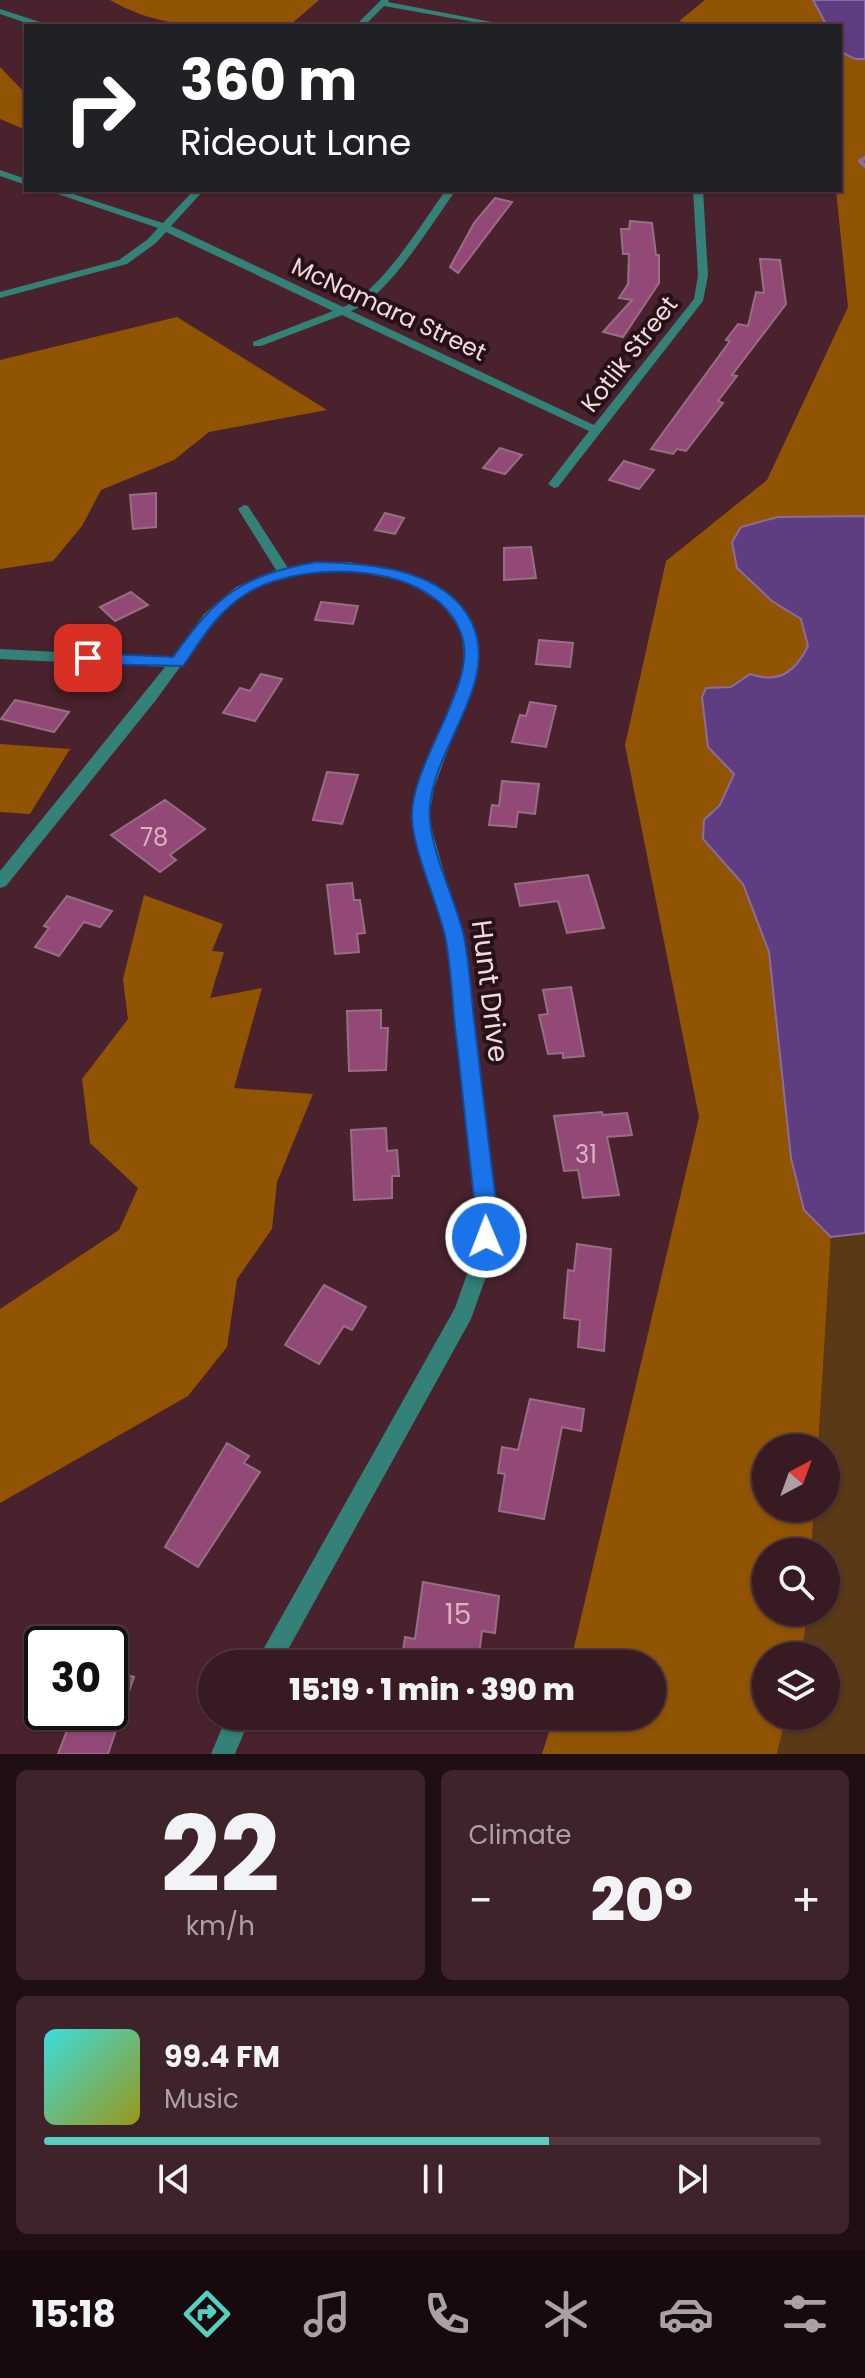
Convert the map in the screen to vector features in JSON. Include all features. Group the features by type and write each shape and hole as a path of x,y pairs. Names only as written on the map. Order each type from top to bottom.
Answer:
{"street":[{"path":"361,24 383,2 498,24"},
{"path":"0,11 37,24"},
{"path":"0,173 24,181"},
{"name":"McNamara Street","path":"57,192 164,227 596,430"},
{"path":"0,295 123,262 143,249 197,192"},
{"path":"257,344 362,303 385,279 450,192"},
{"name":"Kotlik Street","path":"554,484 699,299 703,275 698,192"},
{"path":"244,509 284,572"},
{"name":"Hunt Drive","path":"0,882 177,663 218,607 241,590 284,572 349,566 411,579 436,593 456,610 472,642 469,676 426,788 421,819 454,937 486,1208 486,1237 476,1287 464,1312 275,1650"},
{"path":"0,654 177,663"},
{"path":"223,1754 233,1730"}],"shaded area":[{"path":"110,0 319,0 291,24 186,24 131,11"},
{"path":"705,0 865,0 865,516 778,517 772,601 801,619 808,646 798,663 785,674 770,678 750,674 731,687 706,688 708,747 734,774 720,805 704,820 703,838 743,884 769,952 791,1158 804,1210 831,1237 819,1434 752,1434 752,1522 813,1522 812,1538 752,1538 752,1626 805,1626 804,1642 752,1642 752,1730 783,1730 777,1754 542,1754 550,1730 666,1730 666,1650 573,1650 699,1117 625,745 666,561 767,480 848,307 836,192 842,192 842,24 694,24 679,21"},
{"path":"813,0 865,0 865,59 855,59 842,52 842,24 826,24"},
{"path":"0,67 24,92 24,129 0,119"},
{"path":"177,317 327,410 209,432 174,460 101,490 82,526 53,561 0,569 0,360"},
{"path":"865,516 865,1233 831,1237 804,1210 791,1158 769,952 743,884 703,839 704,820 720,805 734,774 708,747 702,697 706,688 731,687 750,674 770,678 785,674 798,663 808,646 801,619 772,601 737,568 732,542 741,527 778,517"},
{"path":"0,744 70,749 30,814 0,812"},
{"path":"144,895 223,924 212,951 224,952 210,998 262,988 234,1088 313,1094 277,1182 272,1229 237,1279 227,1347 188,1396 0,1503 0,1309 119,1230 138,1188 90,1143 82,1079 128,1019 123,979"},
{"path":"865,1233 865,1754 777,1754 783,1730 840,1730 840,1642 804,1642 805,1626 840,1626 840,1538 812,1538 813,1522 840,1522 840,1434 819,1434 831,1237"}],"building":[{"path":"495,198 512,202 458,273 450,267 474,223"},
{"path":"630,221 652,223 656,255 659,255 659,283 623,337 603,332 632,300 619,298 628,284 629,254 623,254 621,229 629,229"},
{"path":"760,259 780,260 786,304 732,375 737,376 718,401 723,403 686,451 677,449 673,454 651,449 730,341 726,340 738,324 748,326 756,292 764,293"},
{"path":"500,448 522,455 505,474 483,468"},
{"path":"624,461 654,470 639,489 609,480"},
{"path":"156,493 156,527 133,529 130,495"},
{"path":"385,513 404,518 395,534 375,530"},
{"path":"531,547 536,578 504,580 504,548"},
{"path":"131,592 148,605 115,621 100,607"},
{"path":"321,602 358,606 353,624 315,620"},
{"path":"539,640 573,643 570,667 536,664"},
{"path":"261,674 282,679 255,721 223,713 240,688 250,691"},
{"path":"15,700 69,712 54,732 1,719"},
{"path":"530,702 556,706 546,747 512,742 520,715 526,716"},
{"path":"327,772 358,775 342,824 313,820"},
{"path":"502,781 539,784 535,814 518,812 516,827 489,825 492,805 499,806"},
{"path":"165,800 205,829 170,855 176,860 160,872 111,835"},
{"path":"588,875 604,928 567,933 558,901 520,906 515,884"},
{"path":"352,883 354,900 360,900 365,933 357,934 359,952 335,954 327,885"},
{"path":"67,896 112,911 100,927 84,922 59,956 35,947 49,928 44,926"},
{"path":"571,987 584,1056 563,1058 563,1053 548,1054 539,1015 548,1014 543,990"},
{"path":"381,1010 381,1028 388,1028 386,1070 349,1071 347,1011"},
{"path":"602,1112 603,1115 627,1113 632,1135 607,1137 619,1195 583,1198 578,1170 564,1171 554,1116"},
{"path":"386,1128 387,1151 397,1150 399,1176 392,1176 392,1198 354,1200 351,1130"},
{"path":"577,1244 611,1249 604,1351 578,1347 580,1320 564,1318 568,1270 574,1271"},
{"path":"324,1285 366,1307 352,1330 344,1326 319,1364 285,1345"},
{"path":"530,1399 584,1409 581,1431 562,1427 544,1519 499,1511 505,1474 498,1473 502,1447 518,1450"},
{"path":"227,1443 249,1456 244,1463 260,1472 198,1567 165,1547"},
{"path":"423,1582 499,1596 495,1633 482,1631 480,1650 403,1650 405,1637 415,1639"},
{"path":"128,1675 134,1677 128,1695"},
{"path":"67,1730 116,1730 108,1754 58,1754"}],"waterway":[{"path":"865,158 860,161 865,166"}],"route":[{"path":"88,658 177,663 209,617 241,590 284,572 316,566 365,567 411,579 447,601 463,620 472,642 472,665 426,788 421,819 448,906 454,937 486,1208 486,1237"}]}
